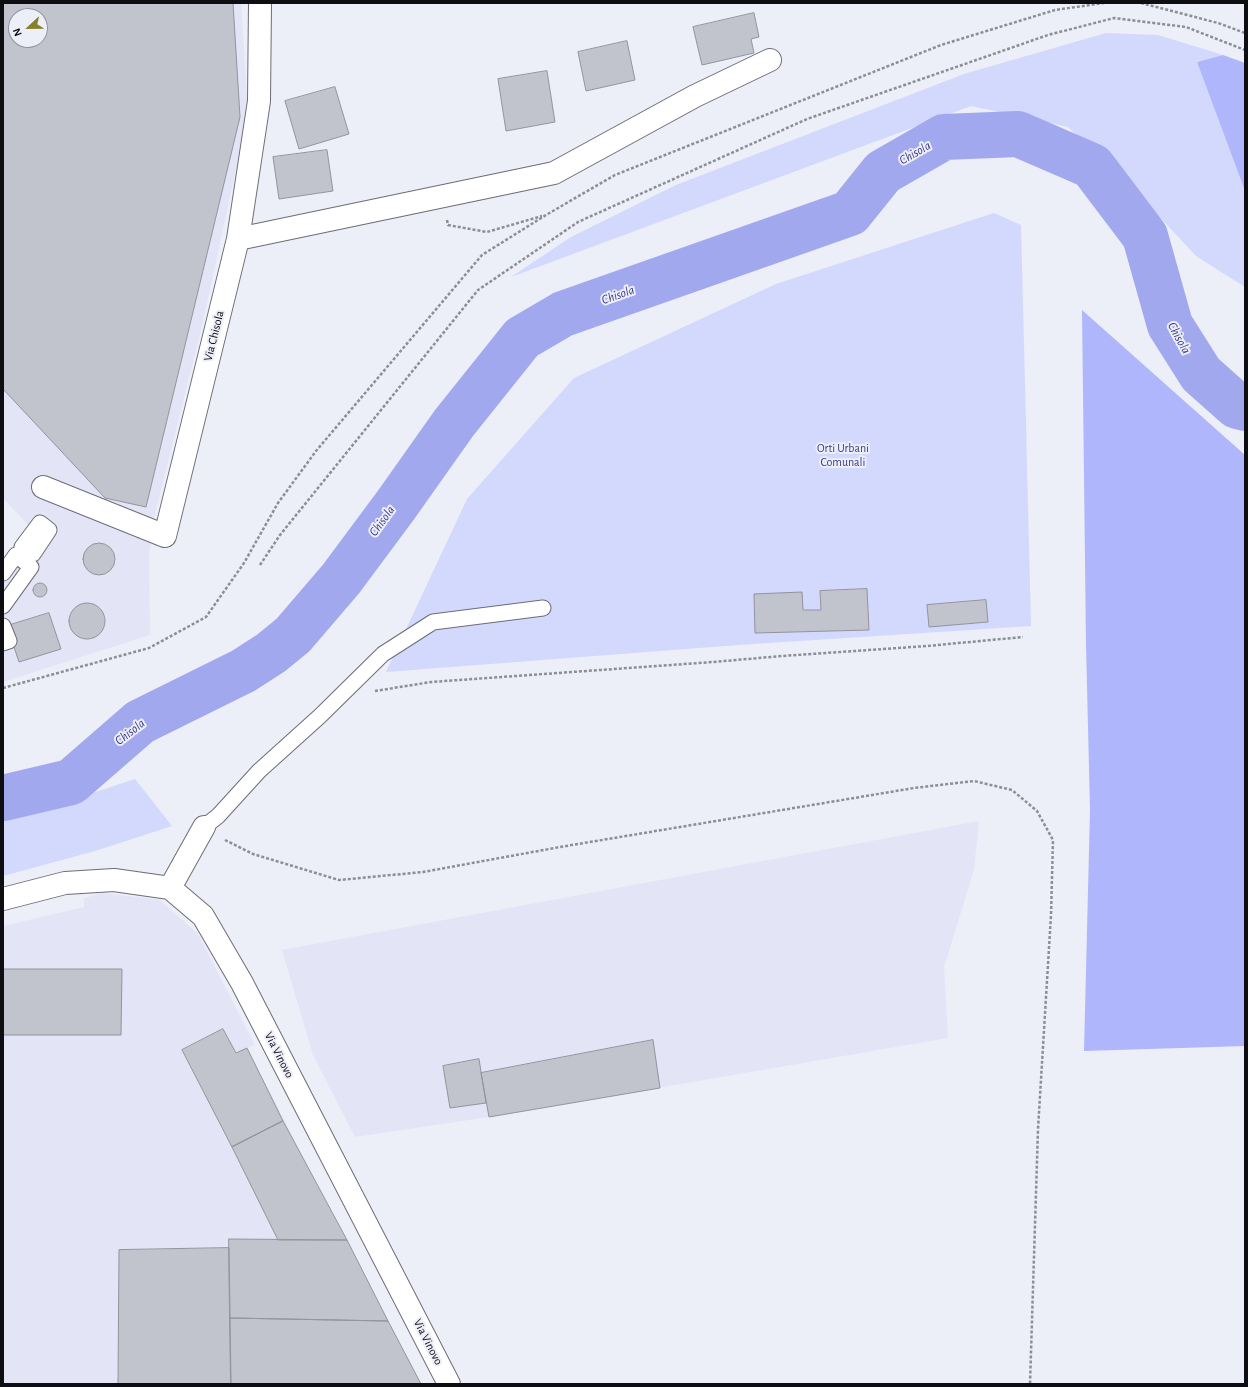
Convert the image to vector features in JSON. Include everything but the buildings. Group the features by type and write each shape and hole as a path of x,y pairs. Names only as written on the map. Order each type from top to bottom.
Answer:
{"street":[{"name":"Via Chisola","path":"43,487 165,536 238,239 259,101 260,3"},
{"path":"238,239 554,173 695,96 770,60"},
{"path":"3,899 66,883 107,880 170,888 204,827"},
{"name":"Via Vinovo","path":"170,888 203,916 242,983 449,1384"}],"lane":[{"path":"3,573 16,556 31,567 3,606"},
{"path":"204,827 218,816 259,771 320,716 383,654 432,622 542,608"},
{"path":"3,626 9,641 3,643"}],"path":[{"path":"3,688 149,648 206,617 244,563 278,503 316,451 482,255 546,215 615,175 941,45 1055,10 1104,3"},
{"path":"1141,3 1218,23 1245,33"},
{"path":"260,565 280,534 478,290 578,222 807,119 1048,35 1114,18 1186,28 1245,50"},
{"path":"441,196 448,225 488,232 546,215"},
{"path":"368,692 431,682 706,663 1023,637"},
{"path":"204,827 221,838 253,854 339,880 423,872 560,847 914,788 974,781 1012,790 1037,811 1052,840 1052,915 1038,1129 1030,1384"}],"shaded area":[{"path":"3,3 241,3 248,114 202,326 155,514 149,554 150,635 3,682 3,565 29,526 3,498"},
{"path":"1223,55 1245,63 1245,191 1197,62"},
{"path":"1082,310 1245,455 1245,1046 1084,1051 1090,810 1086,644"},
{"path":"979,821 974,870 944,967 948,1038 489,1117 355,1137 313,1055 282,950"},
{"path":"103,893 160,900 198,934 255,1045 247,1048 421,1384 3,1384 3,926 84,907 84,898"}],"green space":[{"path":"1106,33 1158,35 1223,55 1197,62 1245,191 1245,287 1196,256 1156,213 1068,127 971,106 511,277 571,237 676,185 964,74"},
{"name":"Orti Urbani Comunali","path":"994,213 1021,225 1031,626 738,645 386,672 467,499 574,378 776,284"},
{"path":"135,779 172,826 95,851 3,876 3,820 38,811"}],"waterway":[{"name":"Chisola","path":"3,798 71,782 140,722 243,671 271,653 293,635 341,579 454,423 522,338 563,314 850,213 883,172 944,137 1018,134 1092,166 1145,236 1170,325 1201,374 1237,406 1245,408"}]}
